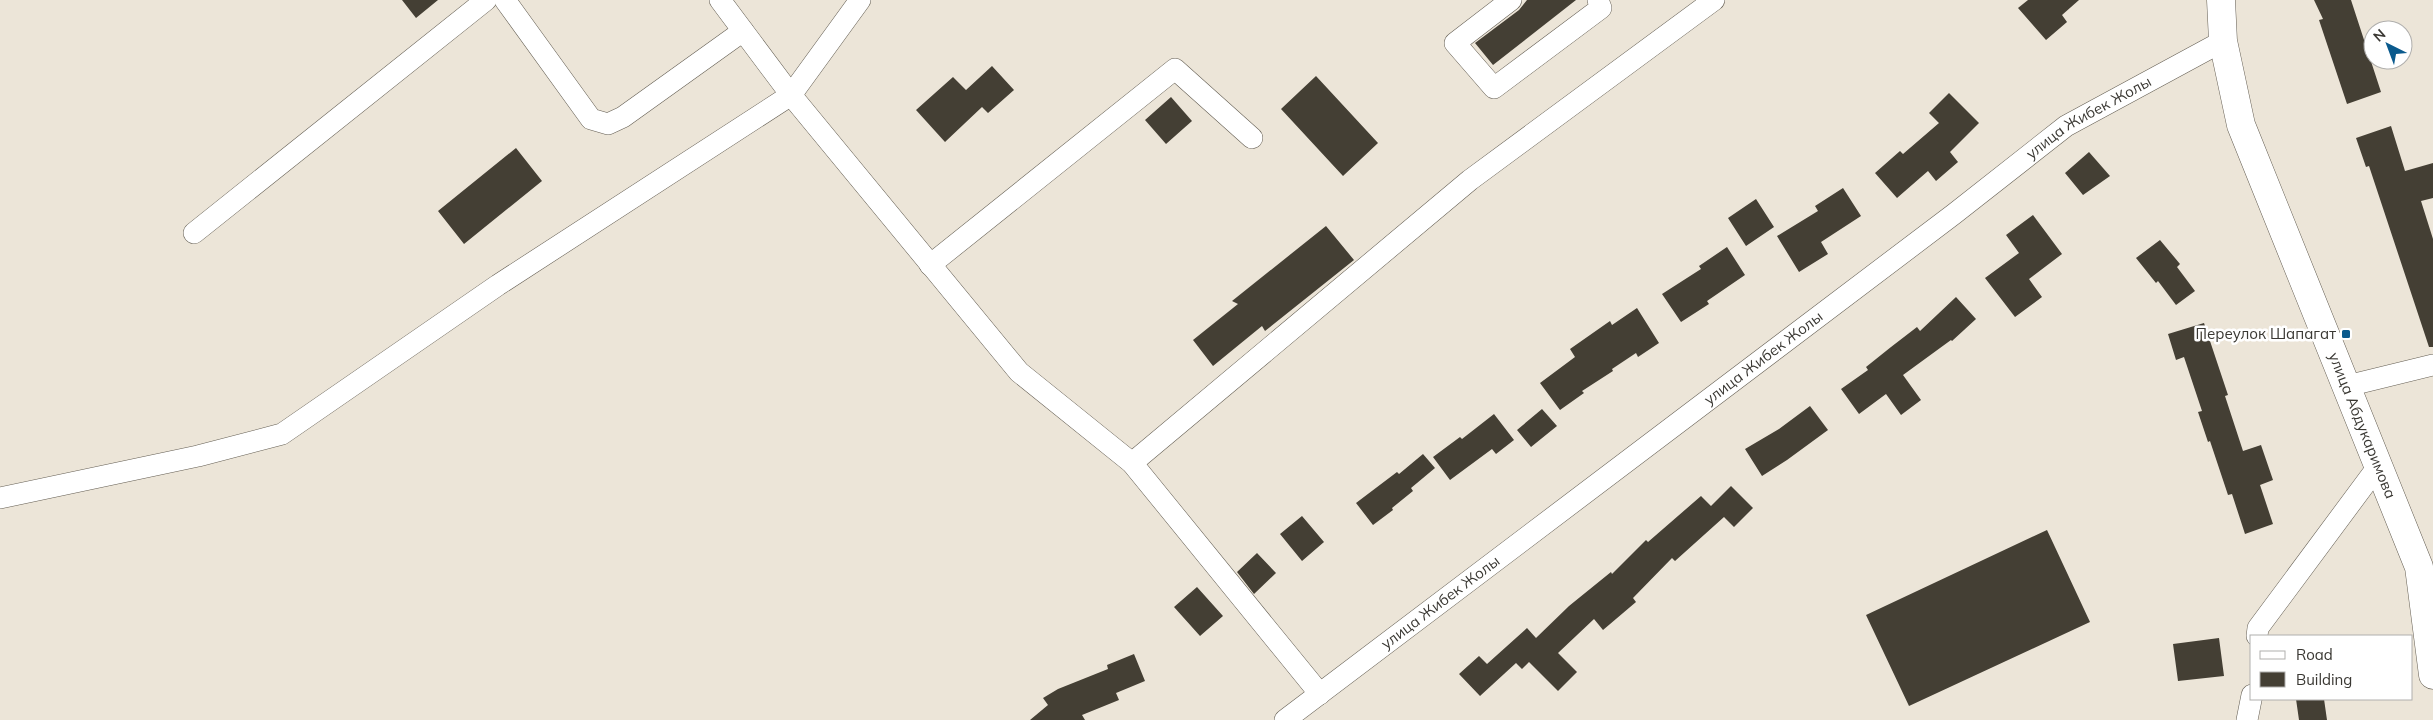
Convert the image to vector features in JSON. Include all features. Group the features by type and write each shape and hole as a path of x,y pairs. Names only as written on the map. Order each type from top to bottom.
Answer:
{"main road":[{"path":"2221,0 2223,41"},
{"name":"улица Абдукаримова","path":"2223,41 2241,125 2379,465 2418,567 2433,675"}],"street":[{"path":"194,233 486,0"},
{"path":"505,0 591,118 608,124 623,117 743,31"},
{"path":"720,0 791,95 1019,372 1132,463 1320,694"},
{"path":"0,498 198,456 282,434 498,285 791,95 860,0"},
{"path":"1511,0 1455,43 1494,88 1601,8 1598,0"},
{"path":"1132,463 1470,180 1714,0"},
{"name":"улица Жибек Жолы","path":"1285,720 1954,214 2066,126 2223,41"},
{"path":"930,266 1174,69 1252,138"},
{"path":"2347,386 2433,365"},
{"path":"2257,635 2258,628 2379,465"},
{"path":"2247,720 2251,700"}],"building":[{"path":"402,0 438,0 416,18"},
{"path":"1527,0 1576,0 1493,65 1475,43 1519,10"},
{"path":"2028,0 2079,0 2062,15 2067,22 2046,40 2018,8"},
{"path":"2314,0 2351,0 2363,37 2363,70 2374,70 2381,92 2347,104 2319,20 2323,19"},
{"path":"992,66 1014,90 988,113 982,107 945,142 916,110 953,77 966,90"},
{"path":"1316,76 1378,143 1343,176 1281,109"},
{"path":"1949,93 1979,123 1950,152 1958,162 1936,181 1928,171 1897,198 1875,173 1900,151 1903,154 1939,123 1929,113"},
{"path":"1171,97 1192,121 1166,144 1145,120"},
{"path":"2391,126 2405,171 2433,163 2433,198 2421,201 2433,239 2433,347 2429,347 2369,166 2366,167 2356,138"},
{"path":"516,148 542,181 464,244 438,211"},
{"path":"2089,152 2110,176 2083,195 2065,173"},
{"path":"1843,188 1861,216 1821,242 1828,254 1799,272 1777,236 1818,211 1815,206"},
{"path":"1756,199 1774,227 1746,246 1728,218"},
{"path":"2033,215 2062,254 2029,279 2042,297 2015,317 1985,278 2019,253 2006,235"},
{"path":"1326,226 1354,260 1265,331 1262,326 1213,366 1193,340 1238,304 1232,301"},
{"path":"2160,240 2180,264 2177,267 2195,291 2176,305 2158,281 2156,283 2136,258"},
{"path":"1727,247 1745,275 1707,301 1709,304 1681,322 1662,294 1701,269 1699,266"},
{"path":"1956,297 1976,319 1952,341 1903,375 1921,400 1901,415 1886,394 1859,414 1841,389 1868,370 1866,367 1917,327 1920,331"},
{"path":"1637,308 1659,343 1638,357 1636,353 1612,369 1613,371 1582,391 1584,393 1560,410 1540,383 1575,357 1570,349 1610,321 1612,325"},
{"path":"2204,323 2228,395 2225,396 2243,451 2261,445 2273,480 2260,485 2273,524 2245,534 2232,494 2228,495 2210,441 2208,442 2198,412 2202,411 2184,357 2176,360 2168,334"},
{"path":"1810,406 1828,430 1762,476 1745,449 1779,429"},
{"path":"1542,409 1557,426 1531,447 1517,430"},
{"path":"1494,414 1514,440 1496,454 1492,449 1450,480 1433,457 1460,437 1462,439"},
{"path":"1423,454 1435,468 1411,488 1413,491 1392,508 1393,510 1373,525 1356,503 1397,472 1399,474"},
{"path":"1731,486 1753,508 1734,527 1724,517 1675,561 1672,558 1633,598 1636,602 1603,630 1594,619 1558,653 1577,672 1558,691 1529,662 1522,669 1516,663 1480,696 1459,674 1479,656 1487,664 1527,628 1536,638 1569,606 1611,572 1612,574 1646,540 1648,542 1701,496 1711,506"},
{"path":"1302,516 1324,542 1302,561 1280,534"},
{"path":"2047,530 2090,622 1909,706 1866,615"},
{"path":"1257,553 1276,573 1254,594 1237,572"},
{"path":"1197,587 1223,616 1200,636 1174,607"},
{"path":"2219,638 2224,676 2178,681 2173,644"},
{"path":"1134,654 1145,681 1116,693 1119,700 1082,715 1085,720 1030,720 1048,705 1043,698 1058,689 1108,669 1107,665"},
{"path":"2296,700 2324,700 2327,720 2299,720"}],"place":[{"name":"Переулок Шапагат","path":"2346,334"}]}
